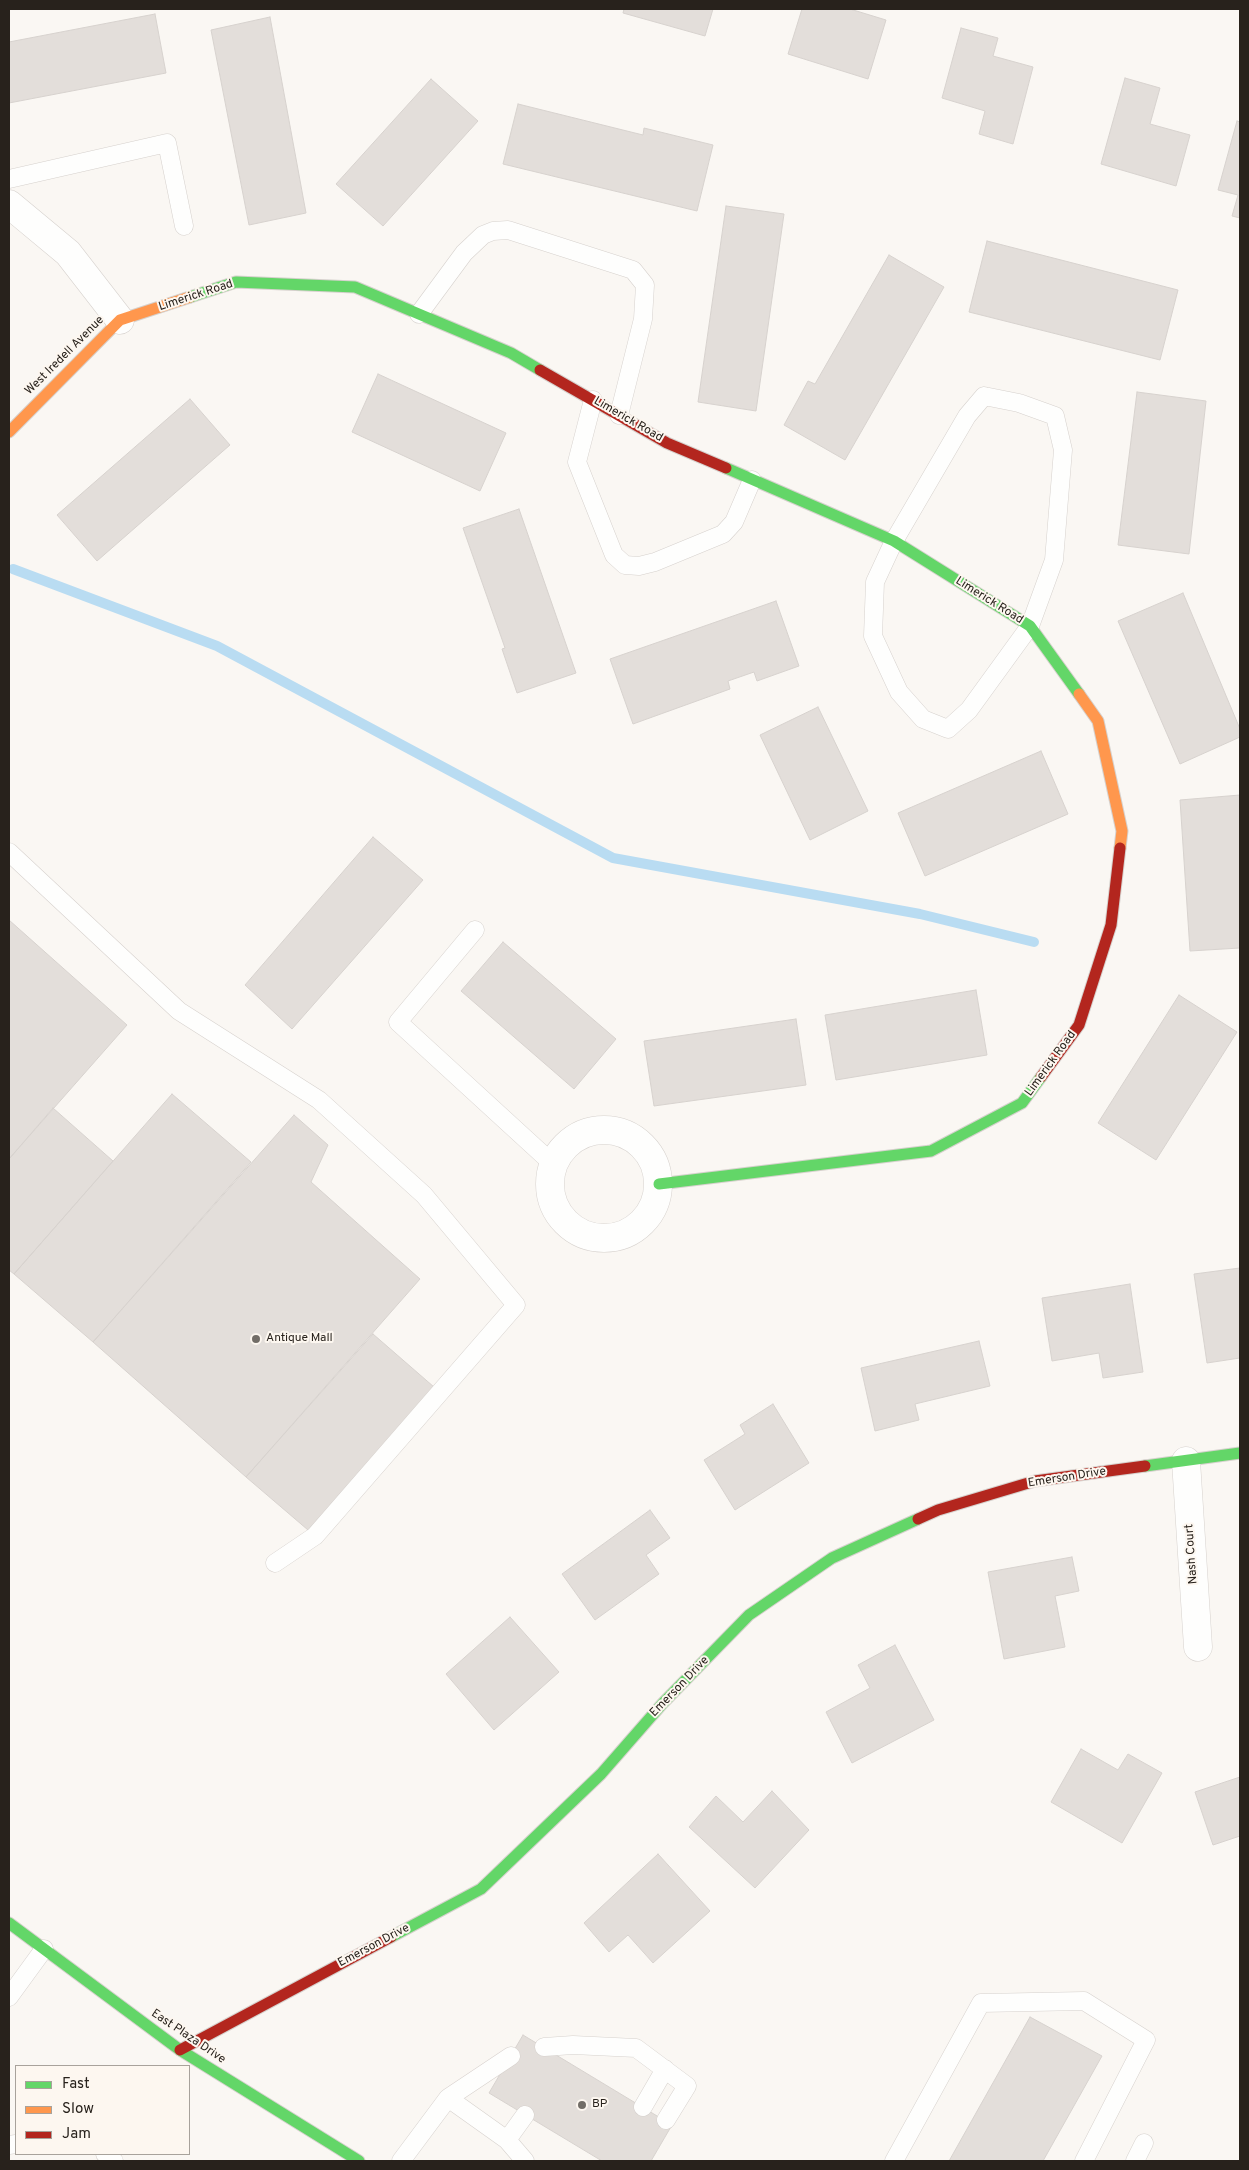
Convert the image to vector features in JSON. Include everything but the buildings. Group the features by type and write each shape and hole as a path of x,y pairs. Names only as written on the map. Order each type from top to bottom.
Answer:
{"street":[{"path":"9,204 68,254 120,320"},
{"name":"Limerick Road","path":"120,320 236,282 356,288 511,353 667,443 894,541 1030,626 1098,721 1122,831 1111,925 1079,1025 1022,1103 931,1151 659,1184"},
{"name":"West Iredell Avenue","path":"9,432 120,320"},
{"path":"603,1129 624,1133 642,1145 655,1162 659,1184 655,1204 644,1223 626,1235 605,1239 584,1236 566,1224 554,1206 549,1185 553,1164 564,1146 582,1134 603,1129"},
{"name":"Emerson Drive","path":"180,2050 481,1889 601,1774 663,1703 749,1616 832,1558 938,1510 1035,1481 1240,1454"},
{"name":"Nash Court","path":"1186,1460 1198,1648"},
{"name":"East Plaza Drive","path":"9,1923 180,2050 359,2161"}],"lane":[{"path":"9,179 167,143 184,226"},
{"path":"419,314 464,254 483,235 493,231 508,230 633,270 645,286 643,319 619,415"},
{"path":"984,396 1019,403 1056,416 1063,450 1054,560 1030,626 969,710 948,729 923,718 899,692 873,636 875,582 894,541 967,416 984,396"},
{"path":"593,400 577,462 614,555 625,565 639,566 655,562 723,534 734,522 752,480"},
{"path":"9,852 179,1011 326,1106 424,1195 516,1305 315,1536 275,1563"},
{"path":"475,930 398,1022 553,1164"},
{"path":"9,1998 44,1949"},
{"path":"894,2161 981,2003 1084,2001 1146,2040 1084,2161"},
{"path":"544,2047 568,2052 636,2048 687,2086 666,2120"},
{"path":"172,2065 180,2050"},
{"path":"401,2161 448,2098 511,2056"},
{"path":"643,2107 665,2069"},
{"path":"448,2098 507,2140 525,2161"},
{"path":"507,2140 525,2115"},
{"path":"1135,2161 1144,2143"}],"waterway":[{"path":"13,569 217,646 613,858 920,914 1034,942"}],"traffic: fast":[{"path":"190,297 236,282 355,287 511,353 540,370"},
{"path":"726,468 894,541 1030,626 1079,694"},
{"path":"659,1184 931,1151 1022,1103 1041,1077"},
{"path":"1145,1466 1240,1453"},
{"path":"391,1937 481,1889 601,1774 663,1703 749,1615 832,1558 918,1519"},
{"path":"9,1923 180,2050 359,2161"}],"traffic: slow":[{"path":"9,432 120,320 190,297"},
{"path":"1079,694 1098,721 1122,831 1120,848"}],"traffic: jam":[{"path":"540,370 667,443 726,468"},
{"path":"1041,1077 1079,1025 1111,925 1120,848"},
{"path":"918,1519 938,1510 1035,1481 1145,1466"},
{"path":"180,2050 391,1937"}],"place":[{"name":"Antique Mall","path":"256,1339"},
{"name":"BP","path":"582,2105"}]}
